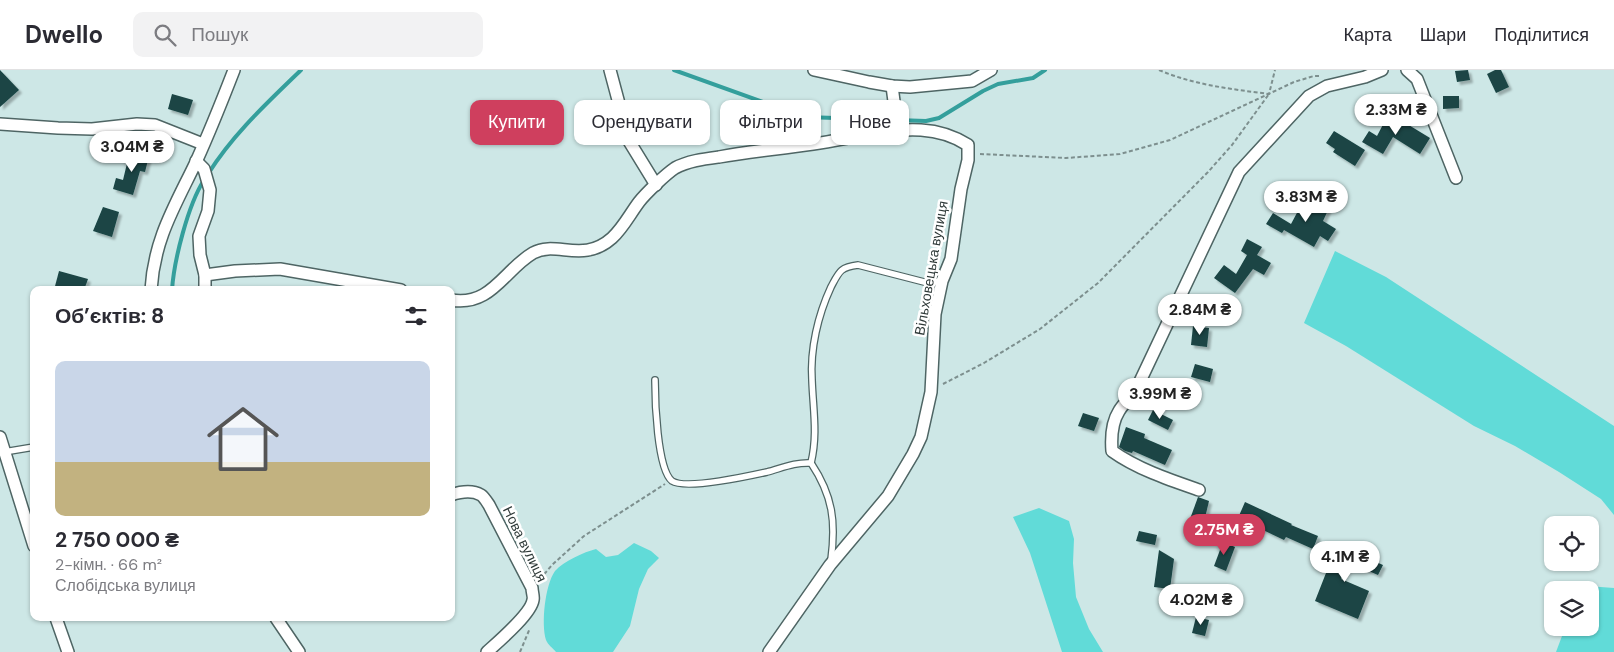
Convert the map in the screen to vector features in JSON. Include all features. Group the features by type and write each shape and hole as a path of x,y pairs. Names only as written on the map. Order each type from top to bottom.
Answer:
{"street":[{"path":"152,286 156,250 170,213 200,165 203,144 234,70"},
{"path":"610,70 629,140 656,185"},
{"path":"814,70 892,86 910,87 972,81 991,70"},
{"path":"1199,490 1172,481 1112,451 1112,431 1118,411 1135,392 1147,363 1239,172 1309,96 1327,86 1365,77 1382,70"},
{"path":"1407,70 1417,79 1456,178"},
{"path":"892,86 894,100"},
{"path":"0,124 84,129 136,124 155,125 203,144"},
{"path":"909,128 936,132 959,139 968,145 968,154"},
{"path":"455,301 460,302 483,296 534,252 550,249 575,252 598,248 612,238 640,200 675,168 697,160 831,141"},
{"name":"Вільховецька вулиця","path":"769,652 830,565 888,496 921,437 931,392 935,314 942,281 951,258 959,198 968,154"},
{"path":"200,165 210,190 208,211 199,236 200,255 206,275 205,286"},
{"path":"206,275 235,271 280,269 378,286"},
{"path":"0,438 30,533"},
{"name":"Нова вулиця","path":"455,494 469,492 481,495 489,505 526,572 532,588 533,601 526,612 507,634 487,652"},
{"path":"57,621 68,652"},
{"path":"278,621 299,652"}],"lane":[{"path":"830,565 834,535 830,500 822,480 811,463 816,436 812,378 814,339 826,299 838,273 846,266 858,265 928,283 942,281"},
{"path":"655,380 657,430 663,461 672,481 683,484 720,482 767,472 800,462 811,463"},
{"path":"4,452 30,448"}],"path":[{"path":"1159,70 1210,87 1269,94"},
{"path":"931,392 984,364 1040,329 1098,283 1208,172 1232,145 1269,94 1275,70"},
{"path":"968,154 1066,158 1120,154 1170,140 1294,82 1314,76 1321,76"},
{"path":"532,588 552,565 584,536 672,481"}],"shaded area":[{"path":"1335,251 1386,277 1614,426 1614,515 1601,499 1559,472 1515,446 1474,426 1346,346 1304,323"},
{"path":"1039,508 1069,521 1074,539 1073,563 1076,597 1089,629 1103,652 1062,652 1030,553 1013,517"},
{"path":"634,543 651,551 659,558 648,569 639,589 630,626 613,652 556,652 546,640 544,624 546,595 555,571 569,560 586,552 596,549 606,557 618,555"},
{"path":"1599,587 1614,588 1614,652 1556,652 1562,636 1599,636"}],"building":[{"path":"0,70 19,90 0,107"},
{"path":"1468,70 1470,80 1457,82 1455,71"},
{"path":"1495,70 1501,70 1509,87 1496,93 1487,74"},
{"path":"172,94 193,100 188,115 168,109"},
{"path":"1443,96 1459,96 1459,108 1443,109"},
{"path":"1389,113 1430,138 1420,154 1393,137 1383,154 1362,142 1369,131 1377,136"},
{"path":"1334,131 1365,150 1355,166 1333,152 1335,149 1326,143"},
{"path":"130,151 149,156 145,172 140,171 133,195 113,189 116,178 123,180"},
{"path":"1306,196 1329,208 1323,221 1336,229 1328,241 1320,236 1314,247 1284,230 1282,233 1266,224 1273,213 1291,224"},
{"path":"103,207 119,212 112,237 93,231"},
{"path":"1247,239 1262,247 1257,255 1271,263 1264,275 1253,269 1235,293 1214,278 1224,265 1236,274 1247,255 1241,251"},
{"path":"59,271 88,279 85,286 55,286"},
{"path":"1193,326 1209,328 1207,347 1191,345"},
{"path":"1195,364 1213,369 1210,382 1191,377"},
{"path":"1170,384 1189,391 1186,400 1166,393"},
{"path":"1153,410 1173,420 1168,430 1148,420"},
{"path":"1083,413 1099,418 1094,431 1078,426"},
{"path":"1126,427 1145,434 1144,438 1172,450 1165,465 1133,451 1132,453 1125,451 1119,447"},
{"path":"1198,497 1209,501 1204,522 1190,519"},
{"path":"1245,502 1318,536 1313,549 1286,537 1284,540 1238,518"},
{"path":"1139,531 1157,535 1155,545 1136,541"},
{"path":"1223,542 1235,547 1226,571 1214,566"},
{"path":"1337,545 1383,565 1378,575 1348,562 1341,579 1369,591 1358,619 1315,601"},
{"path":"1159,550 1174,559 1170,589 1154,587"},
{"path":"1213,585 1223,591 1215,604 1205,598"},
{"path":"1196,617 1209,620 1205,636 1192,633"}],"waterway":[{"path":"208,174 239,132 301,70"},
{"path":"674,70 805,117 926,121 939,118 998,84 1033,78 1045,70"},
{"path":"172,286 187,218 204,180"}]}
